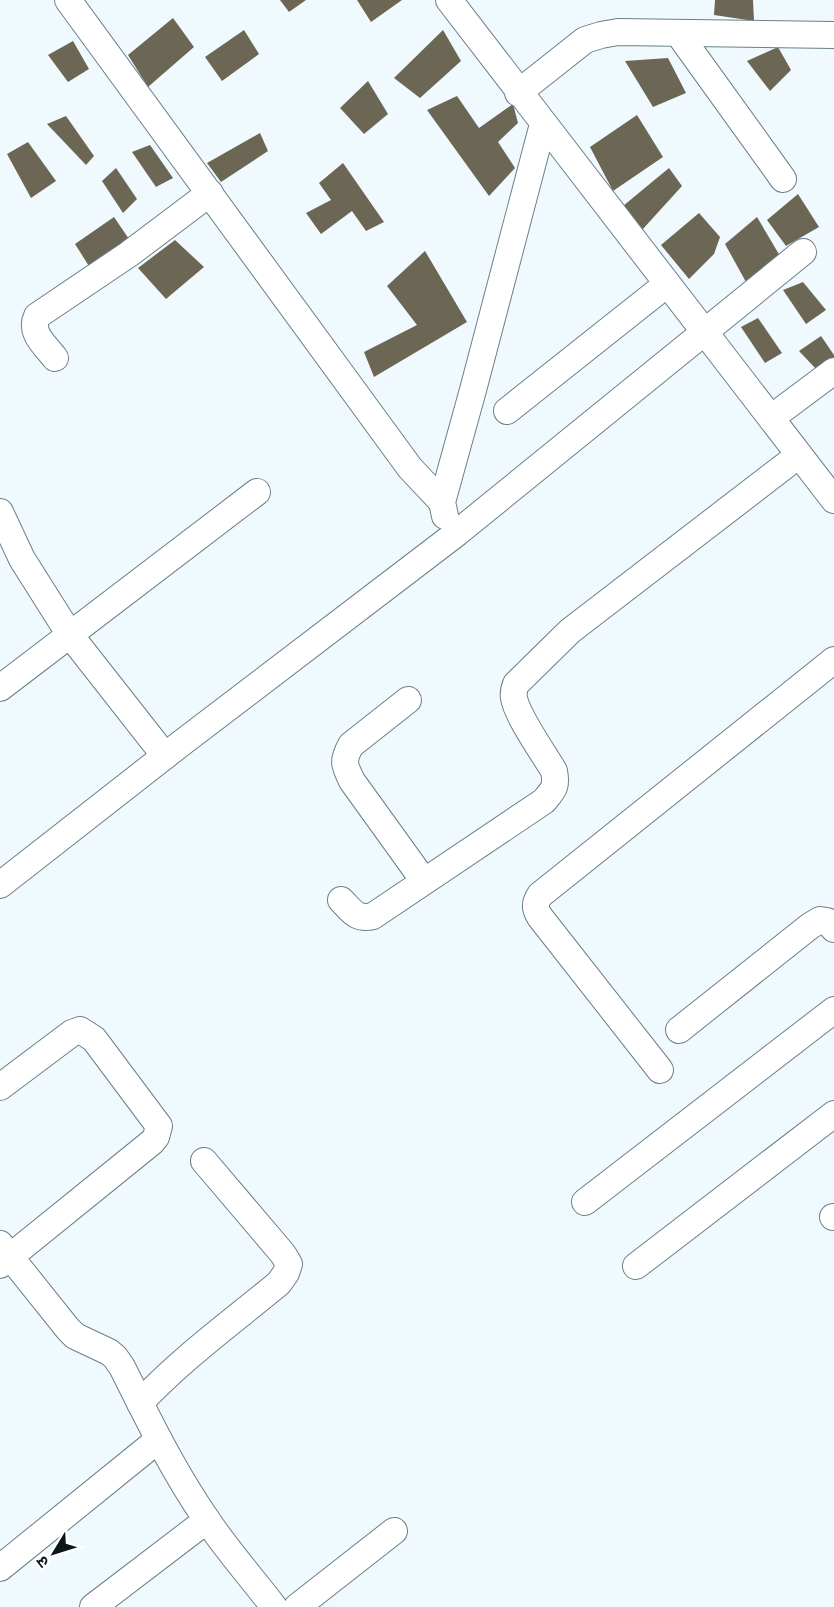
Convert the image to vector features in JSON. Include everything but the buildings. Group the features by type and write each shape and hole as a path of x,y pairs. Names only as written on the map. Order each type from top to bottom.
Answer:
{"street":[{"path":"68,0 410,468 442,502"},
{"path":"448,0 834,500"},
{"path":"519,93 585,40 601,35 618,32 834,35"},
{"path":"678,33 783,179"},
{"path":"457,533 447,521 442,502 543,124"},
{"path":"55,358 34,329 37,316 112,266 210,193"},
{"path":"0,885 457,533 803,252"},
{"path":"507,411 667,284"},
{"path":"771,418 834,370"},
{"path":"341,900 354,914 364,918 373,915 544,801 554,790 556,782 554,771 519,713 514,699 516,684 570,631 799,455"},
{"path":"0,688 257,492"},
{"path":"0,512 22,558 70,635 165,756"},
{"path":"660,1070 540,917 535,910 535,902 540,895 834,660"},
{"path":"408,700 351,745 344,763 352,781 424,881"},
{"path":"679,1030 810,926 820,920 827,921 834,929"},
{"path":"585,1202 834,1010"},
{"path":"0,1087 72,1033 80,1030 94,1039 159,1126 152,1142 4,1255 75,1336 116,1357 158,1440 207,1520 274,1607"},
{"path":"636,1266 834,1114"},
{"path":"140,1403 178,1366 279,1283 289,1264 284,1254 204,1161"},
{"path":"0,1568 158,1440"},
{"path":"93,1607 207,1520"},
{"path":"297,1607 394,1531"}]}
